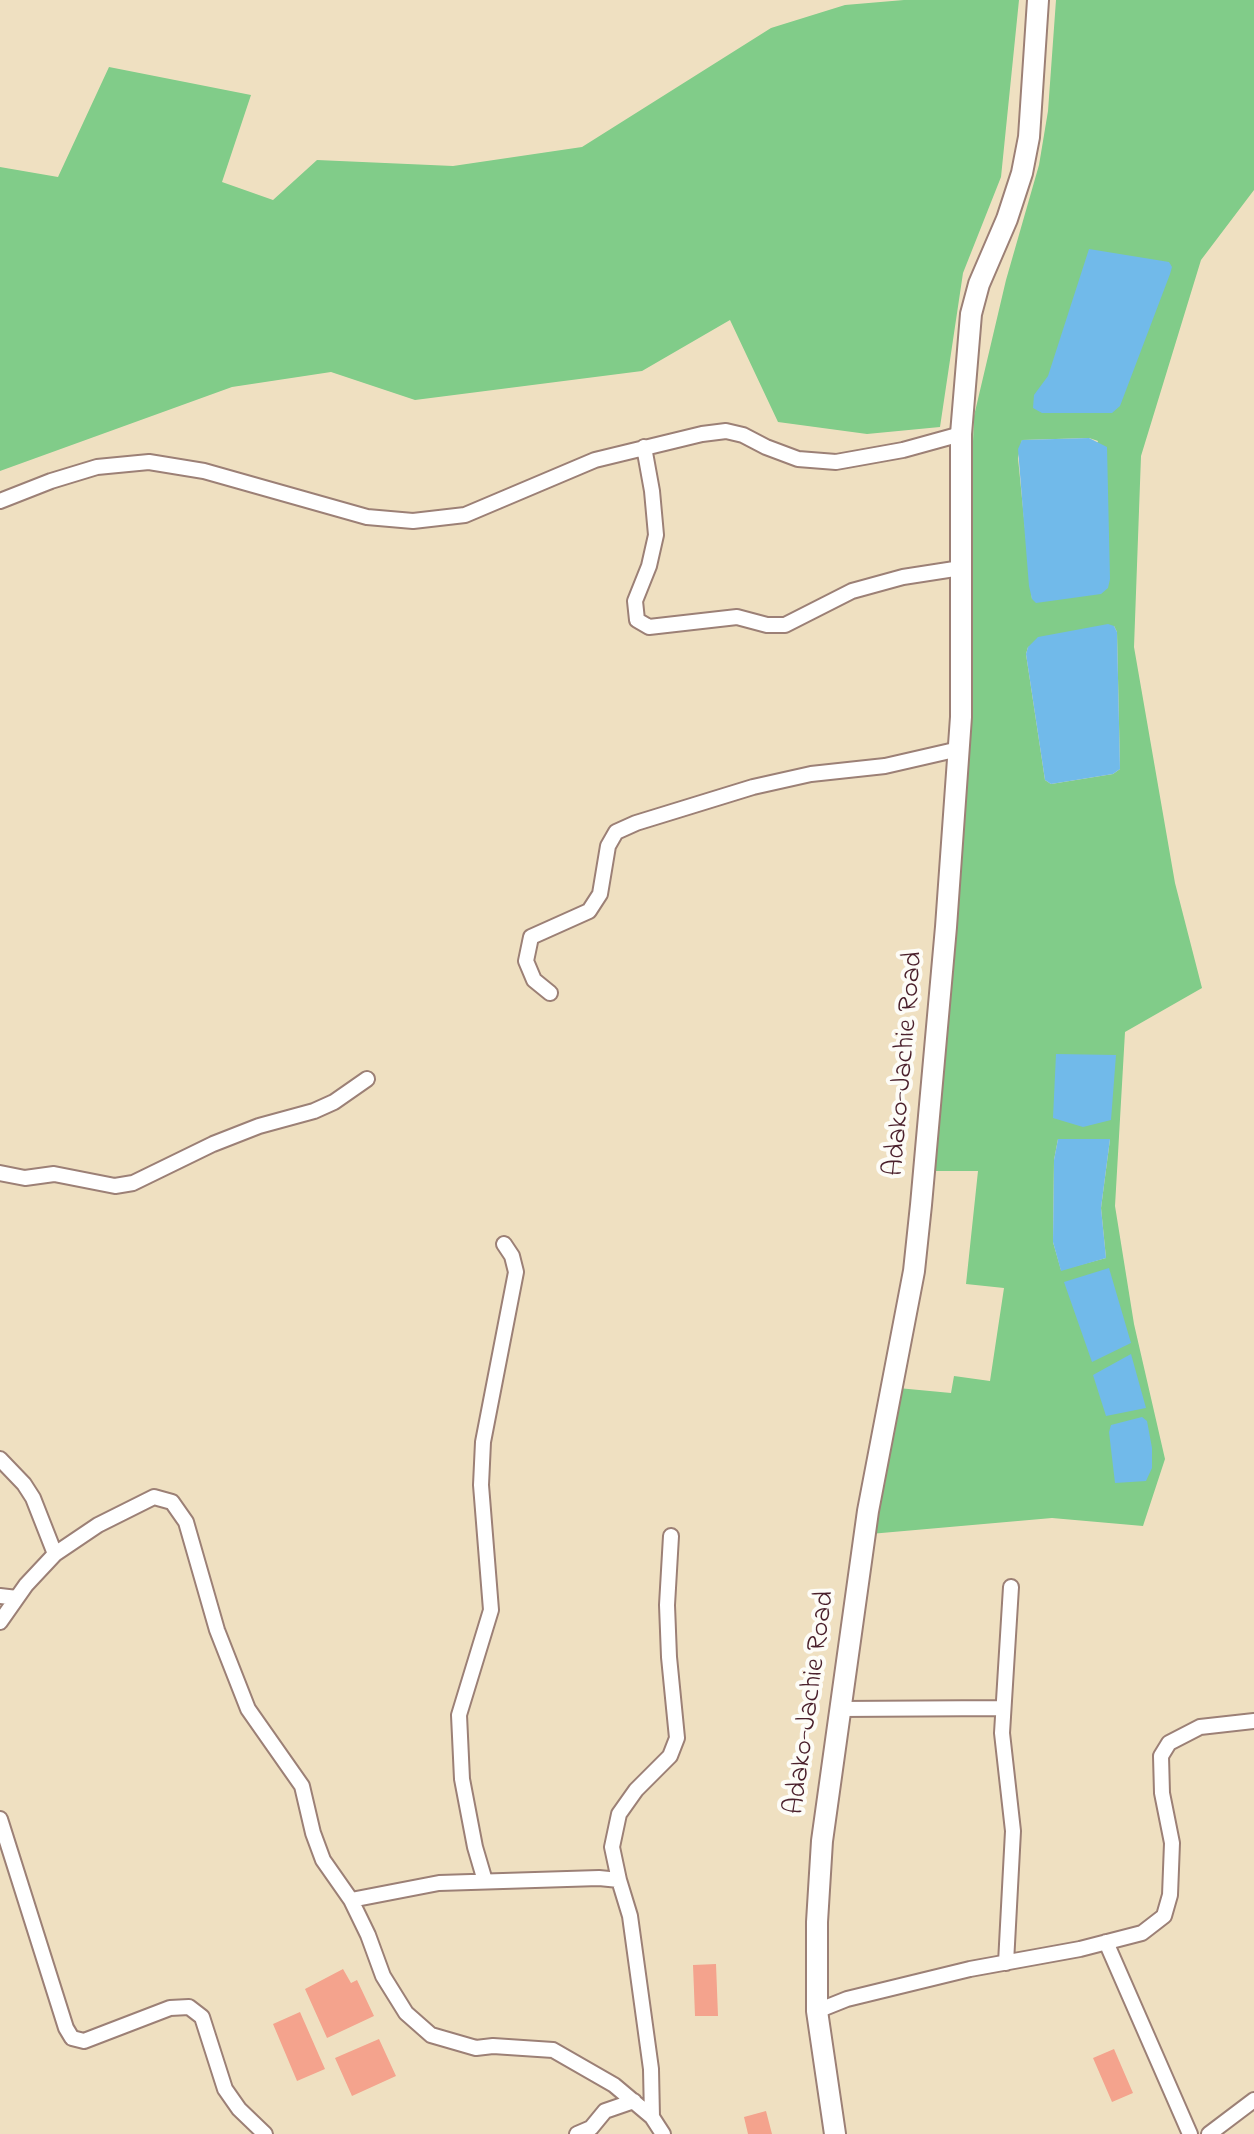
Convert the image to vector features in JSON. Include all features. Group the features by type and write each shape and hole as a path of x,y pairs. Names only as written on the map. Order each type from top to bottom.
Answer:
{"street":[{"name":"Adako-Jachie Road","path":"835,2134 817,2011 817,1922 822,1841 868,1511 914,1271 959,749 961,434 971,314 979,284 1007,219 1022,173 1029,137 1038,0"},
{"path":"0,501 97,467 149,462 204,471 367,517 413,521 465,515 595,460 702,434 726,431 743,435 798,459 836,462 903,450 961,434"},
{"path":"644,447 656,535 649,566 635,601 637,620 649,627 737,617 767,625 785,625 852,591 903,577 961,568"},
{"path":"550,993 534,980 526,961 531,937 589,911 600,894 608,846 616,832 753,787 811,774 885,766 959,749"},
{"path":"0,1173 25,1178 54,1174 115,1186 133,1183 213,1144 259,1126 314,1111 334,1102 367,1079"},
{"path":"485,1881 462,1779 459,1715 491,1610 481,1485 483,1442 516,1272 512,1256 504,1244"},
{"path":"0,1459 33,1498 55,1554"},
{"path":"0,1622 55,1554 98,1525 154,1497 172,1502 186,1522 217,1630 248,1709 302,1786 323,1860 351,1900 394,1997 406,2013 431,2035 476,2048 493,2046 553,2050 614,2085 652,2117 663,2134"},
{"path":"652,2117 651,2069 630,1916 612,1847 619,1814 636,1790 670,1756 677,1738 667,1605 671,1536"},
{"path":"1006,1963 1013,1831 1004,1763 1003,1708 1007,1686 1011,1587"},
{"path":"0,1596 17,1598"},
{"path":"839,1709 1003,1708"},
{"path":"817,2011 847,1999 970,1969 1142,1933 1164,1916 1170,1895 1172,1843 1160,1775 1161,1756 1169,1743 1200,1727 1254,1721"},
{"path":"0,1819 66,2028 72,2038 84,2041 170,2008 189,2007 202,2017 225,2089 239,2109 265,2134"},
{"path":"351,1900 439,1883 619,1880"},
{"path":"1106,1942 1190,2134"},
{"path":"1209,2134 1254,2100"},
{"path":"577,2134 591,2128 605,2111 634,2101"}],"green space":[{"path":"904,0 1019,0 1001,177 963,273 940,427 867,434 778,422 730,320 642,371 415,400 331,372 232,387 0,471 0,167 58,177 109,67 251,95 222,182 273,200 317,160 453,166 582,147 771,28 845,5"},
{"path":"1056,0 1254,0 1254,190 1201,260 1141,456 1134,647 1175,883 1202,988 1125,1032 1115,1206 1134,1324 1165,1459 1143,1526 1052,1518 870,1534 898,1388 951,1393 954,1376 990,1381 1004,1288 966,1284 978,1171 933,1171 955,900 974,416 1006,280 1039,165 1048,111","holes":["1089,438 1098,441 1032,599 1018,458 1022,440","1114,626 1117,632 1120,769 1113,774 1051,784 1045,780 1026,654 1028,647","1058,1139 1110,1139 1101,1208 1106,1258 1061,1270 1053,1242 1054,1160","1142,1417 1116,1483 1114,1457"]}],"water":[{"path":"1089,249 1169,262 1172,267 1120,406 1112,413 1042,413 1033,408 1034,395 1048,376"},
{"path":"1089,438 1107,447 1108,588 1101,594 1036,603 1029,586 1018,449 1022,440"},
{"path":"1108,624 1114,626 1117,632 1120,769 1113,774 1051,784 1045,780 1026,654 1028,647 1038,637"},
{"path":"1056,1054 1116,1055 1111,1120 1083,1127 1053,1118"},
{"path":"1058,1139 1110,1139 1101,1208 1106,1258 1061,1271 1053,1242 1054,1160"},
{"path":"1109,1268 1131,1343 1092,1362 1064,1282"},
{"path":"1131,1354 1146,1408 1106,1416 1093,1375"},
{"path":"1142,1417 1147,1421 1152,1468 1146,1481 1115,1483 1109,1432 1111,1425"}],"building":[{"path":"716,1964 718,2016 695,2016 693,1965"},
{"path":"343,1969 351,1983 357,1980 374,2016 327,2038 305,1989"},
{"path":"300,2012 325,2069 297,2081 273,2024"},
{"path":"379,2039 396,2076 352,2096 335,2058"},
{"path":"1114,2049 1133,2093 1112,2102 1093,2058"},
{"path":"766,2111 772,2134 748,2134 744,2117"}]}
